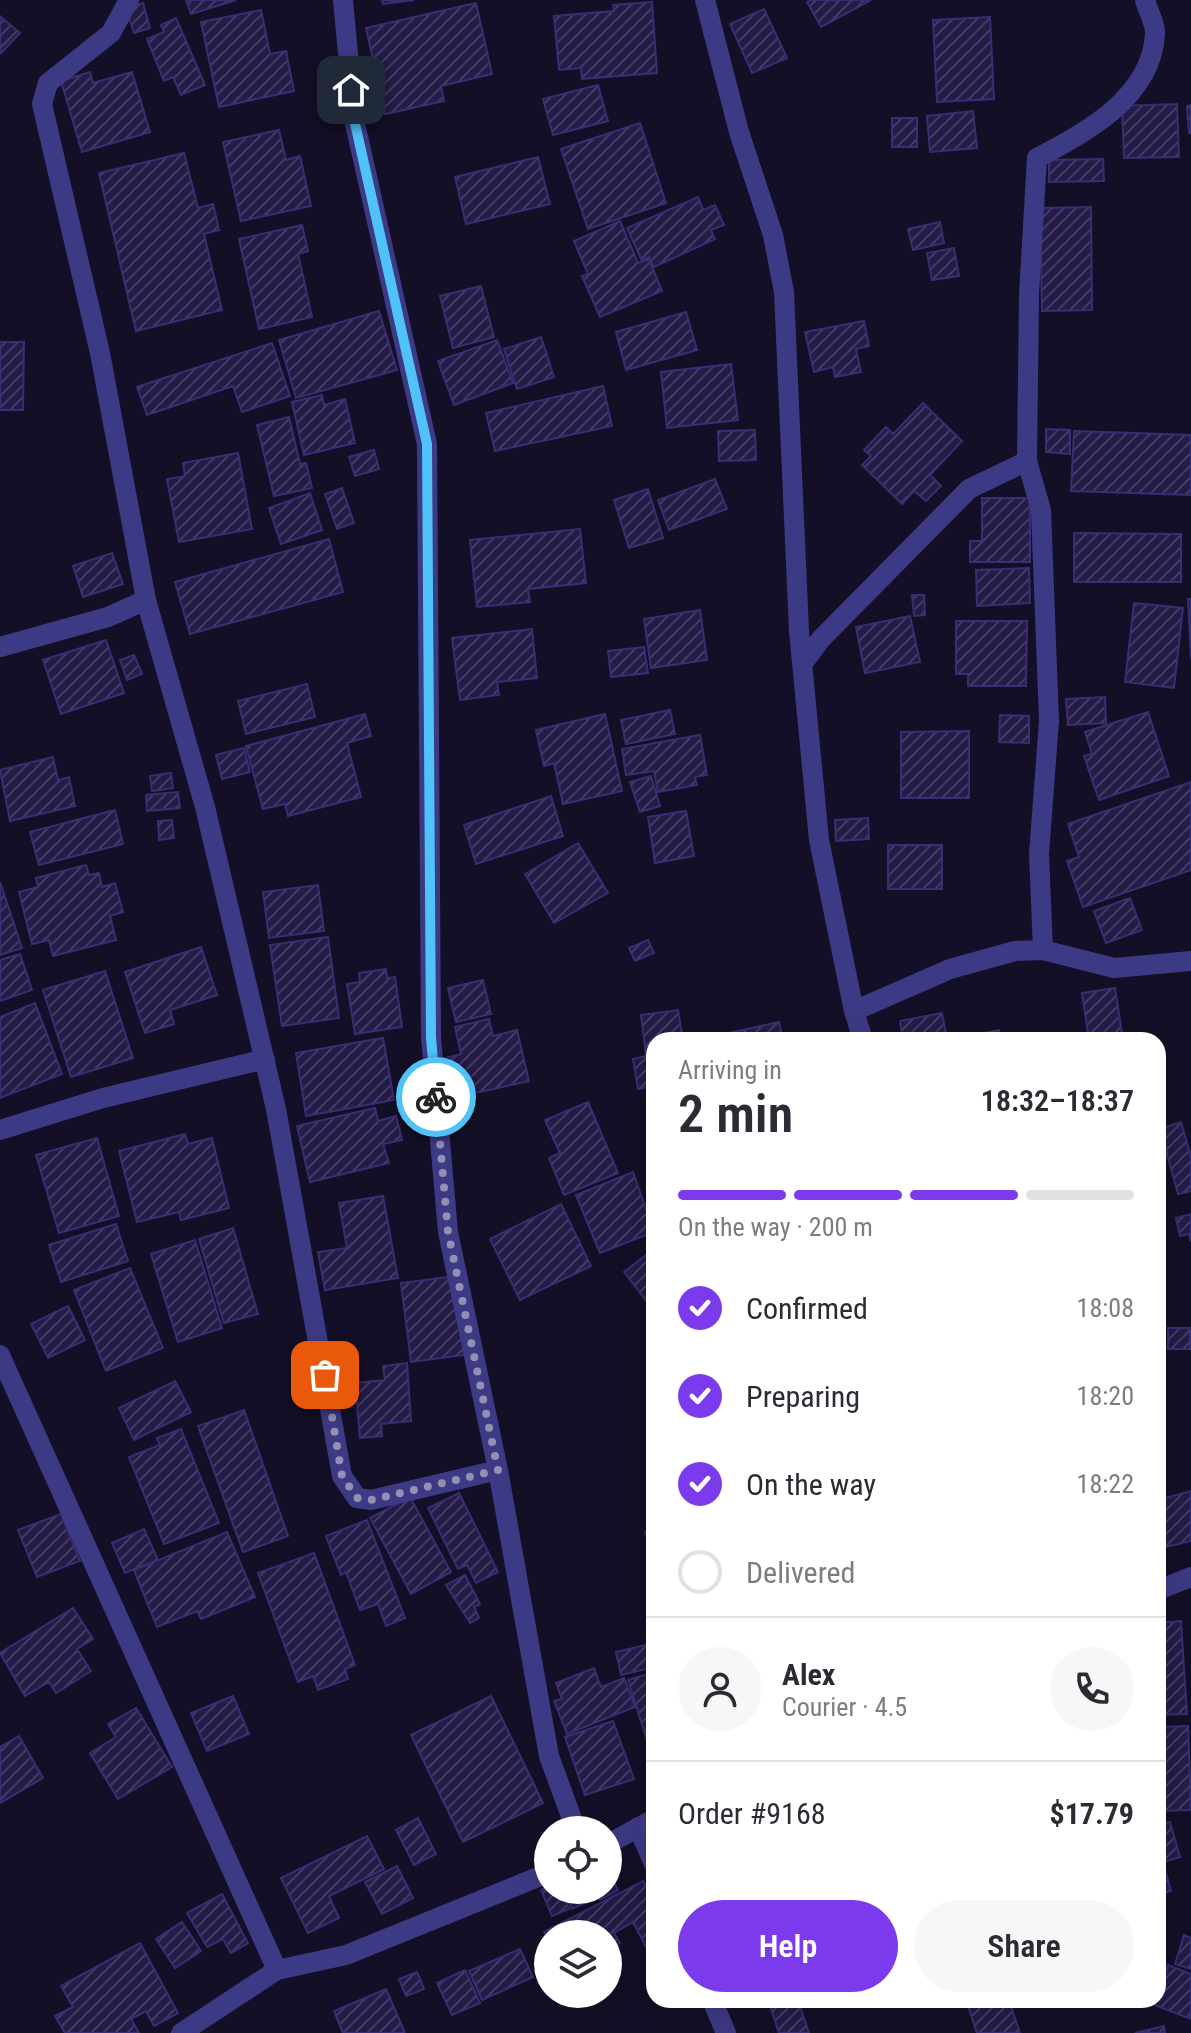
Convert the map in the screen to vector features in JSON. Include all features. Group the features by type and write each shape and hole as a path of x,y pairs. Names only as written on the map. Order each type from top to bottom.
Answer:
{"street":[{"path":"129,0 111,33 48,83 42,104 100,353 146,600 205,807 265,1059 342,1476 357,1498 371,1500 498,1470"},
{"path":"343,0 354,119 427,444 431,1037 448,1232 498,1470 549,1756 571,1816"},
{"path":"705,0 739,132 773,235 784,292 803,663 819,840 861,1032"},
{"path":"1043,950 1039,854 1048,691 1041,510 1027,461 1029,294 1037,158 1091,131 1145,74 1156,33 1145,0"},
{"path":"803,663 821,639 969,489 1027,461"},
{"path":"0,647 108,617 146,600"},
{"path":"854,1011 986,956 1043,950 1114,968 1191,961"},
{"path":"0,1130 103,1098 265,1059"},
{"path":"0,1355 277,1970"},
{"path":"1166,1587 1191,1577"},
{"path":"622,1836 646,1823"},
{"path":"181,2033 277,1970 346,1955 534,1879"},
{"path":"715,2008 726,2033"}],"building":[{"path":"186,0 236,0 191,14"},
{"path":"382,0 414,0 383,4"},
{"path":"871,0 821,27 807,2"},
{"path":"652,2 657,73 582,79 581,68 559,70 554,16 614,11 613,5"},
{"path":"143,3 150,28 134,33 126,8"},
{"path":"476,3 492,74 441,86 444,101 385,114 366,28"},
{"path":"764,9 787,58 752,73 730,24"},
{"path":"261,10 270,54 286,51 294,91 219,107 201,22"},
{"path":"0,16 20,33 0,54"},
{"path":"990,17 994,99 937,102 933,20"},
{"path":"176,18 205,85 181,95 173,77 164,81 147,39 164,32 161,25"},
{"path":"90,72 93,83 132,72 150,132 82,152 61,81"},
{"path":"598,85 608,121 553,135 543,99"},
{"path":"1177,104 1179,157 1124,158 1122,106"},
{"path":"1191,105 1191,133 1189,133 1187,106"},
{"path":"973,111 977,148 930,152 927,116"},
{"path":"892,118 917,118 917,147 892,147"},
{"path":"640,123 666,203 588,229 561,149"},
{"path":"279,130 286,160 300,156 311,206 241,221 223,142"},
{"path":"184,153 198,208 213,204 219,230 204,234 222,310 136,331 99,173"},
{"path":"538,157 550,204 466,224 455,177"},
{"path":"1103,159 1104,181 1049,182 1049,160"},
{"path":"698,197 703,210 715,205 724,225 711,230 715,239 654,267 649,257 642,261 627,228"},
{"path":"1091,207 1092,310 1042,311 1040,208"},
{"path":"620,221 638,263 649,259 662,291 600,317 582,276 588,274 574,241"},
{"path":"940,222 944,243 913,250 908,229"},
{"path":"302,225 308,251 298,254 312,317 259,329 239,239"},
{"path":"954,248 959,276 932,280 927,253"},
{"path":"481,286 494,337 453,348 440,296"},
{"path":"379,311 397,370 296,398 279,340"},
{"path":"686,312 697,350 626,370 616,332"},
{"path":"864,321 869,346 856,349 861,372 835,377 833,367 814,372 805,332"},
{"path":"541,337 554,377 517,389 504,349"},
{"path":"497,340 513,383 454,405 438,361"},
{"path":"0,342 24,342 23,410 0,410"},
{"path":"272,343 290,396 242,412 233,386 147,415 137,387"},
{"path":"731,364 738,420 667,428 661,372"},
{"path":"603,386 612,426 495,451 486,413"},
{"path":"322,395 324,405 345,399 355,443 304,455 292,402"},
{"path":"923,403 962,441 930,475 941,486 926,501 914,491 902,504 862,465 871,456 864,450 886,427 893,434"},
{"path":"289,417 300,464 306,463 312,488 274,496 257,425"},
{"path":"1046,429 1070,430 1070,454 1046,452"},
{"path":"755,430 756,460 719,461 718,431"},
{"path":"1074,431 1191,435 1191,495 1071,491"},
{"path":"374,450 379,469 355,476 349,457"},
{"path":"238,453 252,529 179,542 167,479 185,476 183,463"},
{"path":"715,479 727,509 669,530 658,500"},
{"path":"342,488 354,523 337,529 325,494"},
{"path":"648,489 663,538 629,548 614,500"},
{"path":"310,493 322,530 281,544 269,508"},
{"path":"982,498 1030,498 1030,562 970,562 970,541 982,541"},
{"path":"580,529 586,583 528,589 530,602 477,607 470,540"},
{"path":"1074,533 1181,534 1181,582 1074,582"},
{"path":"329,539 343,592 190,634 175,582"},
{"path":"112,553 123,584 83,597 73,566"},
{"path":"1029,568 1030,603 977,606 976,570"},
{"path":"912,595 924,595 925,615 914,616"},
{"path":"1188,599 1191,599 1191,659"},
{"path":"1134,603 1183,608 1174,688 1125,682"},
{"path":"700,610 707,660 651,668 644,619"},
{"path":"910,616 920,662 865,673 856,627"},
{"path":"956,621 1027,621 1026,686 968,686 968,674 956,674"},
{"path":"532,629 537,678 497,682 499,695 460,700 452,638"},
{"path":"106,640 124,693 61,714 43,660"},
{"path":"644,647 648,673 611,677 608,651"},
{"path":"134,655 142,674 127,680 120,660"},
{"path":"307,684 315,717 246,734 238,701"},
{"path":"1105,697 1106,723 1068,725 1066,699"},
{"path":"670,710 675,734 626,744 621,720"},
{"path":"1148,712 1169,776 1099,800 1084,756 1092,754 1085,732"},
{"path":"365,714 371,736 347,743 361,797 288,816 285,804 263,809 246,746"},
{"path":"605,714 622,791 563,804 554,763 544,766 536,730"},
{"path":"1000,715 1029,716 1029,743 999,742"},
{"path":"969,731 969,798 901,798 901,732"},
{"path":"700,735 707,775 695,777 697,785 658,792 654,771 626,775 622,749"},
{"path":"244,748 250,772 222,779 216,755"},
{"path":"53,757 58,780 69,777 75,806 10,821 0,770"},
{"path":"171,773 173,788 152,791 150,776"},
{"path":"651,776 660,806 640,812 630,782"},
{"path":"1191,782 1191,870 1083,907 1067,861 1079,857 1068,824"},
{"path":"178,792 180,808 147,811 146,795"},
{"path":"551,796 563,836 476,864 464,825"},
{"path":"115,810 123,844 39,865 30,832"},
{"path":"686,811 694,856 655,863 648,817"},
{"path":"868,818 869,839 836,841 835,820"},
{"path":"172,820 174,838 159,840 158,821"},
{"path":"578,843 608,893 554,923 525,874"},
{"path":"888,845 942,845 942,889 888,889"},
{"path":"86,865 89,875 99,873 102,887 115,883 123,912 110,916 116,940 53,956 49,940 32,944 19,892 38,887 36,878"},
{"path":"0,882 22,948 0,955"},
{"path":"318,885 324,931 269,938 263,892"},
{"path":"1130,898 1142,930 1106,943 1094,911"},
{"path":"328,937 339,1018 282,1026 270,945"},
{"path":"648,940 654,953 635,961 629,948"},
{"path":"201,947 217,995 170,1010 174,1024 145,1033 125,972"},
{"path":"20,954 32,990 0,1001 0,960"},
{"path":"386,969 387,978 395,977 402,1027 355,1034 347,984 360,982 359,973"},
{"path":"105,971 133,1058 71,1077 43,990"},
{"path":"483,980 491,1014 456,1022 448,988"},
{"path":"1115,988 1122,1032 1088,1032 1082,993"},
{"path":"35,1003 62,1074 0,1098 0,1017"},
{"path":"678,1010 682,1032 646,1032 646,1056 641,1015"},
{"path":"942,1013 946,1032 902,1032 900,1021"},
{"path":"489,1019 493,1036 517,1030 529,1081 471,1094 466,1073 446,1077 442,1059 461,1054 455,1027"},
{"path":"779,1022 781,1032 734,1032"},
{"path":"383,1038 394,1100 306,1116 296,1053"},
{"path":"646,1056 646,1088 638,1089 633,1059"},
{"path":"588,1102 618,1173 564,1195 549,1158 560,1153 545,1120"},
{"path":"375,1108 378,1121 396,1116 402,1140 383,1144 389,1163 310,1182 297,1126"},
{"path":"1181,1122 1191,1157 1191,1191 1178,1194 1166,1151 1166,1127"},
{"path":"185,1134 188,1144 212,1138 229,1208 181,1220 179,1212 137,1222 119,1151"},
{"path":"97,1138 119,1216 59,1233 36,1155"},
{"path":"633,1172 646,1209 646,1235 600,1253 576,1195"},
{"path":"383,1196 398,1278 325,1290 318,1252 347,1248 339,1203"},
{"path":"561,1204 591,1266 520,1300 490,1239"},
{"path":"1191,1214 1191,1242 1189,1234 1180,1236 1176,1218"},
{"path":"116,1224 128,1261 61,1282 49,1245"},
{"path":"233,1228 258,1314 224,1323 199,1239"},
{"path":"195,1240 222,1328 178,1342 151,1254"},
{"path":"646,1255 646,1301 624,1272"},
{"path":"130,1268 163,1348 106,1371 74,1290"},
{"path":"455,1276 464,1355 411,1362 401,1283"},
{"path":"68,1306 85,1340 48,1358 31,1324"},
{"path":"1168,1328 1190,1328 1190,1349 1168,1349"},
{"path":"407,1363 411,1421 381,1424 382,1436 360,1438 355,1383 385,1380 383,1366"},
{"path":"175,1381 191,1412 134,1440 119,1408"},
{"path":"244,1410 288,1536 243,1552 198,1426"},
{"path":"181,1429 219,1523 164,1544 129,1457 160,1445 157,1438"},
{"path":"1191,1491 1191,1541 1166,1547 1166,1498"},
{"path":"459,1493 498,1572 476,1583 467,1565 458,1569 428,1508"},
{"path":"410,1497 451,1572 411,1594 370,1518"},
{"path":"61,1514 80,1561 37,1577 18,1530"},
{"path":"367,1520 405,1618 386,1626 378,1604 360,1610 346,1572 341,1575 326,1536"},
{"path":"144,1529 158,1560 125,1573 112,1543"},
{"path":"227,1532 255,1597 201,1619 197,1611 157,1627 134,1570"},
{"path":"314,1553 355,1665 345,1669 348,1679 318,1690 313,1676 298,1682 258,1573"},
{"path":"465,1575 480,1604 474,1607 479,1618 470,1623 446,1585"},
{"path":"73,1608 93,1639 77,1649 91,1671 56,1693 49,1682 25,1696 0,1653"},
{"path":"1181,1621 1187,1714 1166,1715 1166,1622"},
{"path":"646,1645 646,1669 621,1675 616,1652"},
{"path":"594,1668 601,1687 624,1678 635,1707 567,1734 554,1701 562,1699 556,1683"},
{"path":"646,1674 646,1737 628,1680"},
{"path":"233,1696 249,1734 207,1751 191,1713"},
{"path":"491,1696 543,1803 463,1842 411,1735"},
{"path":"136,1708 172,1767 118,1799 90,1753 116,1737 108,1724"},
{"path":"613,1721 634,1779 585,1795 565,1737"},
{"path":"1188,1726 1191,1810 1166,1811 1166,1727"},
{"path":"19,1736 43,1778 0,1803 0,1747"},
{"path":"418,1818 436,1854 414,1865 396,1830"},
{"path":"1170,1822 1180,1857 1166,1861 1166,1823"},
{"path":"367,1836 384,1869 329,1896 339,1918 308,1933 281,1878"},
{"path":"397,1866 413,1898 382,1914 365,1882"},
{"path":"1166,1873 1171,1891 1166,1893"},
{"path":"643,1881 646,1887 646,1947 633,1922 622,1928 622,1920 567,1920 598,1904 622,1904 622,1892"},
{"path":"222,1894 248,1943 231,1953 223,1939 207,1947 187,1913"},
{"path":"547,1904 567,1904 569,1909 552,1916"},
{"path":"182,1922 201,1951 175,1968 156,1939"},
{"path":"1184,1935 1191,1938 1191,1969 1175,1964"},
{"path":"140,1943 178,2013 154,2026 146,2011 131,2019 139,2033 65,2033 55,2016 73,2007 61,1986"},
{"path":"520,1949 533,1977 482,2000 469,1971"},
{"path":"1168,1965 1191,1974 1191,2019 1162,2008 1166,2008"},
{"path":"465,1970 480,2003 452,2015 437,1983"},
{"path":"417,1972 424,1989 406,1996 399,1979"},
{"path":"386,1989 405,2033 343,2033 334,2011"},
{"path":"771,2008 801,2008 809,2033 779,2033"},
{"path":"969,2008 1012,2008 1020,2033 977,2033"},
{"path":"1164,2026 1165,2033 1135,2033"}],"way so far":[{"path":"325,1375 342,1476 357,1498 371,1500 498,1470 448,1232 436,1097"}],"route":[{"path":"351,90 354,119 427,444 431,1037 436,1097"}]}
